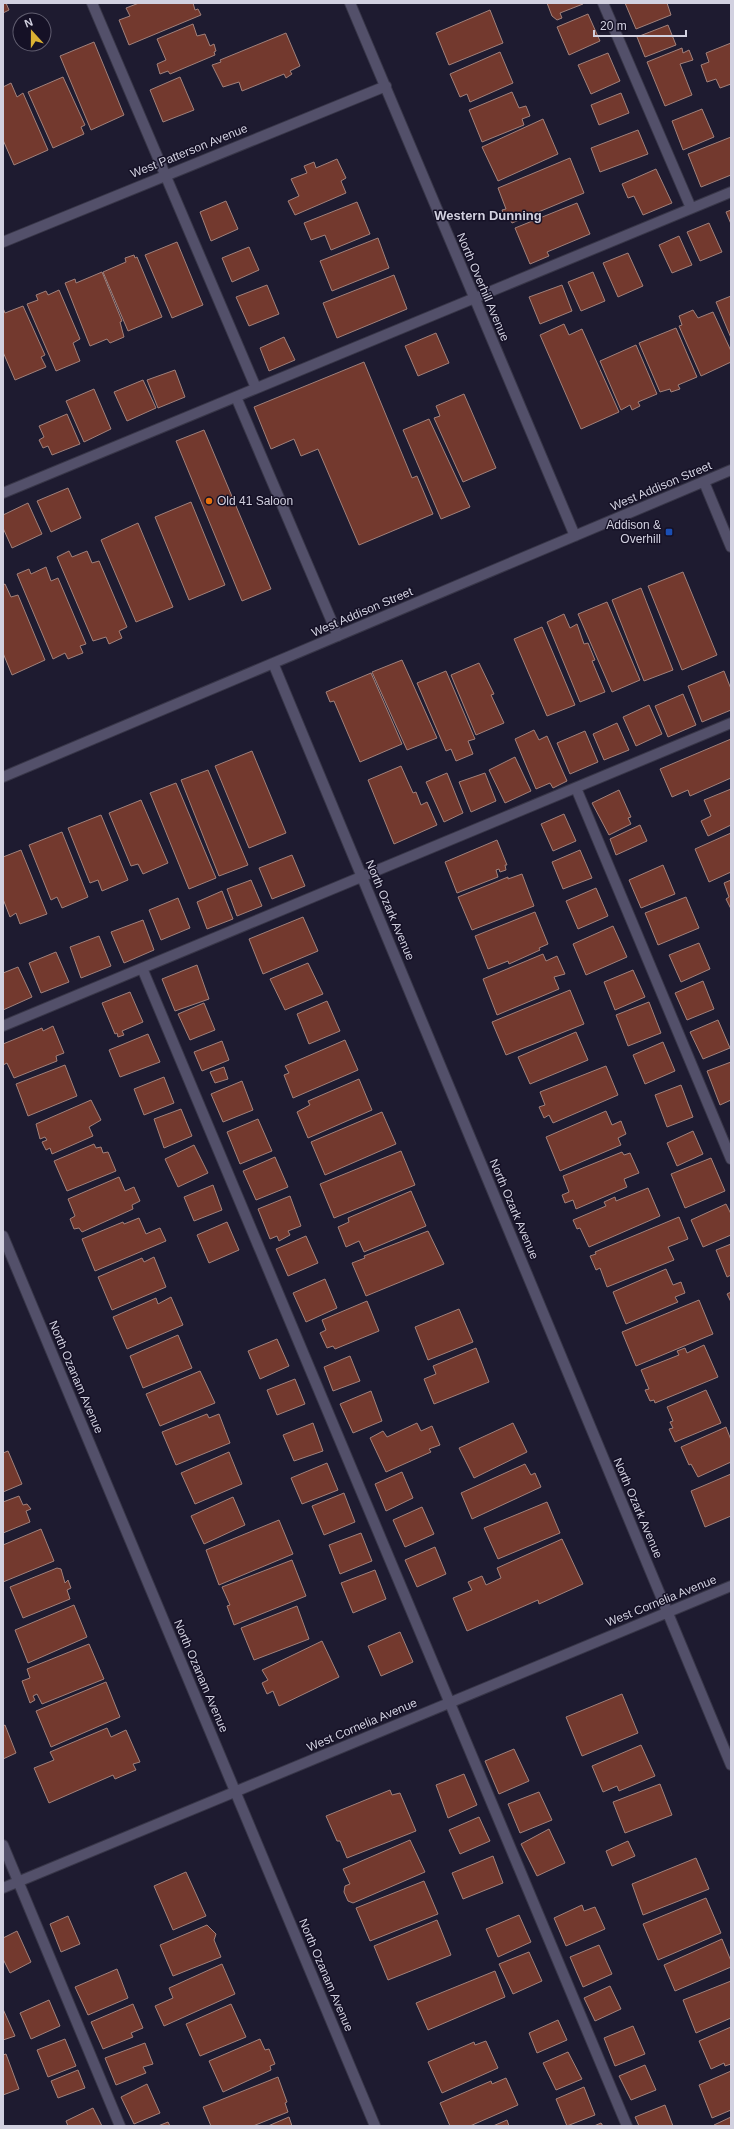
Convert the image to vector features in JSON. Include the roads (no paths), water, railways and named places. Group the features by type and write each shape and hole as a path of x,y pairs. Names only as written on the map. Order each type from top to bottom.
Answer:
{"street":[{"path":"92,3 256,388"},
{"name":"North Overhill Avenue","path":"350,3 575,536"},
{"path":"603,3 691,208"},
{"name":"West Patterson Avenue","path":"3,242 386,86"},
{"path":"3,493 731,192"},
{"path":"236,397 338,636"},
{"name":"West Addison Street","path":"3,777 731,470"},
{"path":"704,482 731,547"},
{"name":"North Ozark Avenue","path":"273,663 731,1765"},
{"path":"3,1026 731,723"},
{"path":"576,788 731,1159"},
{"path":"142,968 627,2126"},
{"name":"North Ozanam Avenue","path":"3,1236 375,2126"},
{"name":"West Cornelia Avenue","path":"3,1888 731,1586"},
{"path":"3,1845 120,2126"}],"place":[{"name":"Old 41 Saloon","path":"209,501"},
{"name":"Addison & Overhill","path":"669,532"}],"district":[{"name":"Western Dunning","path":"488,215"}]}
